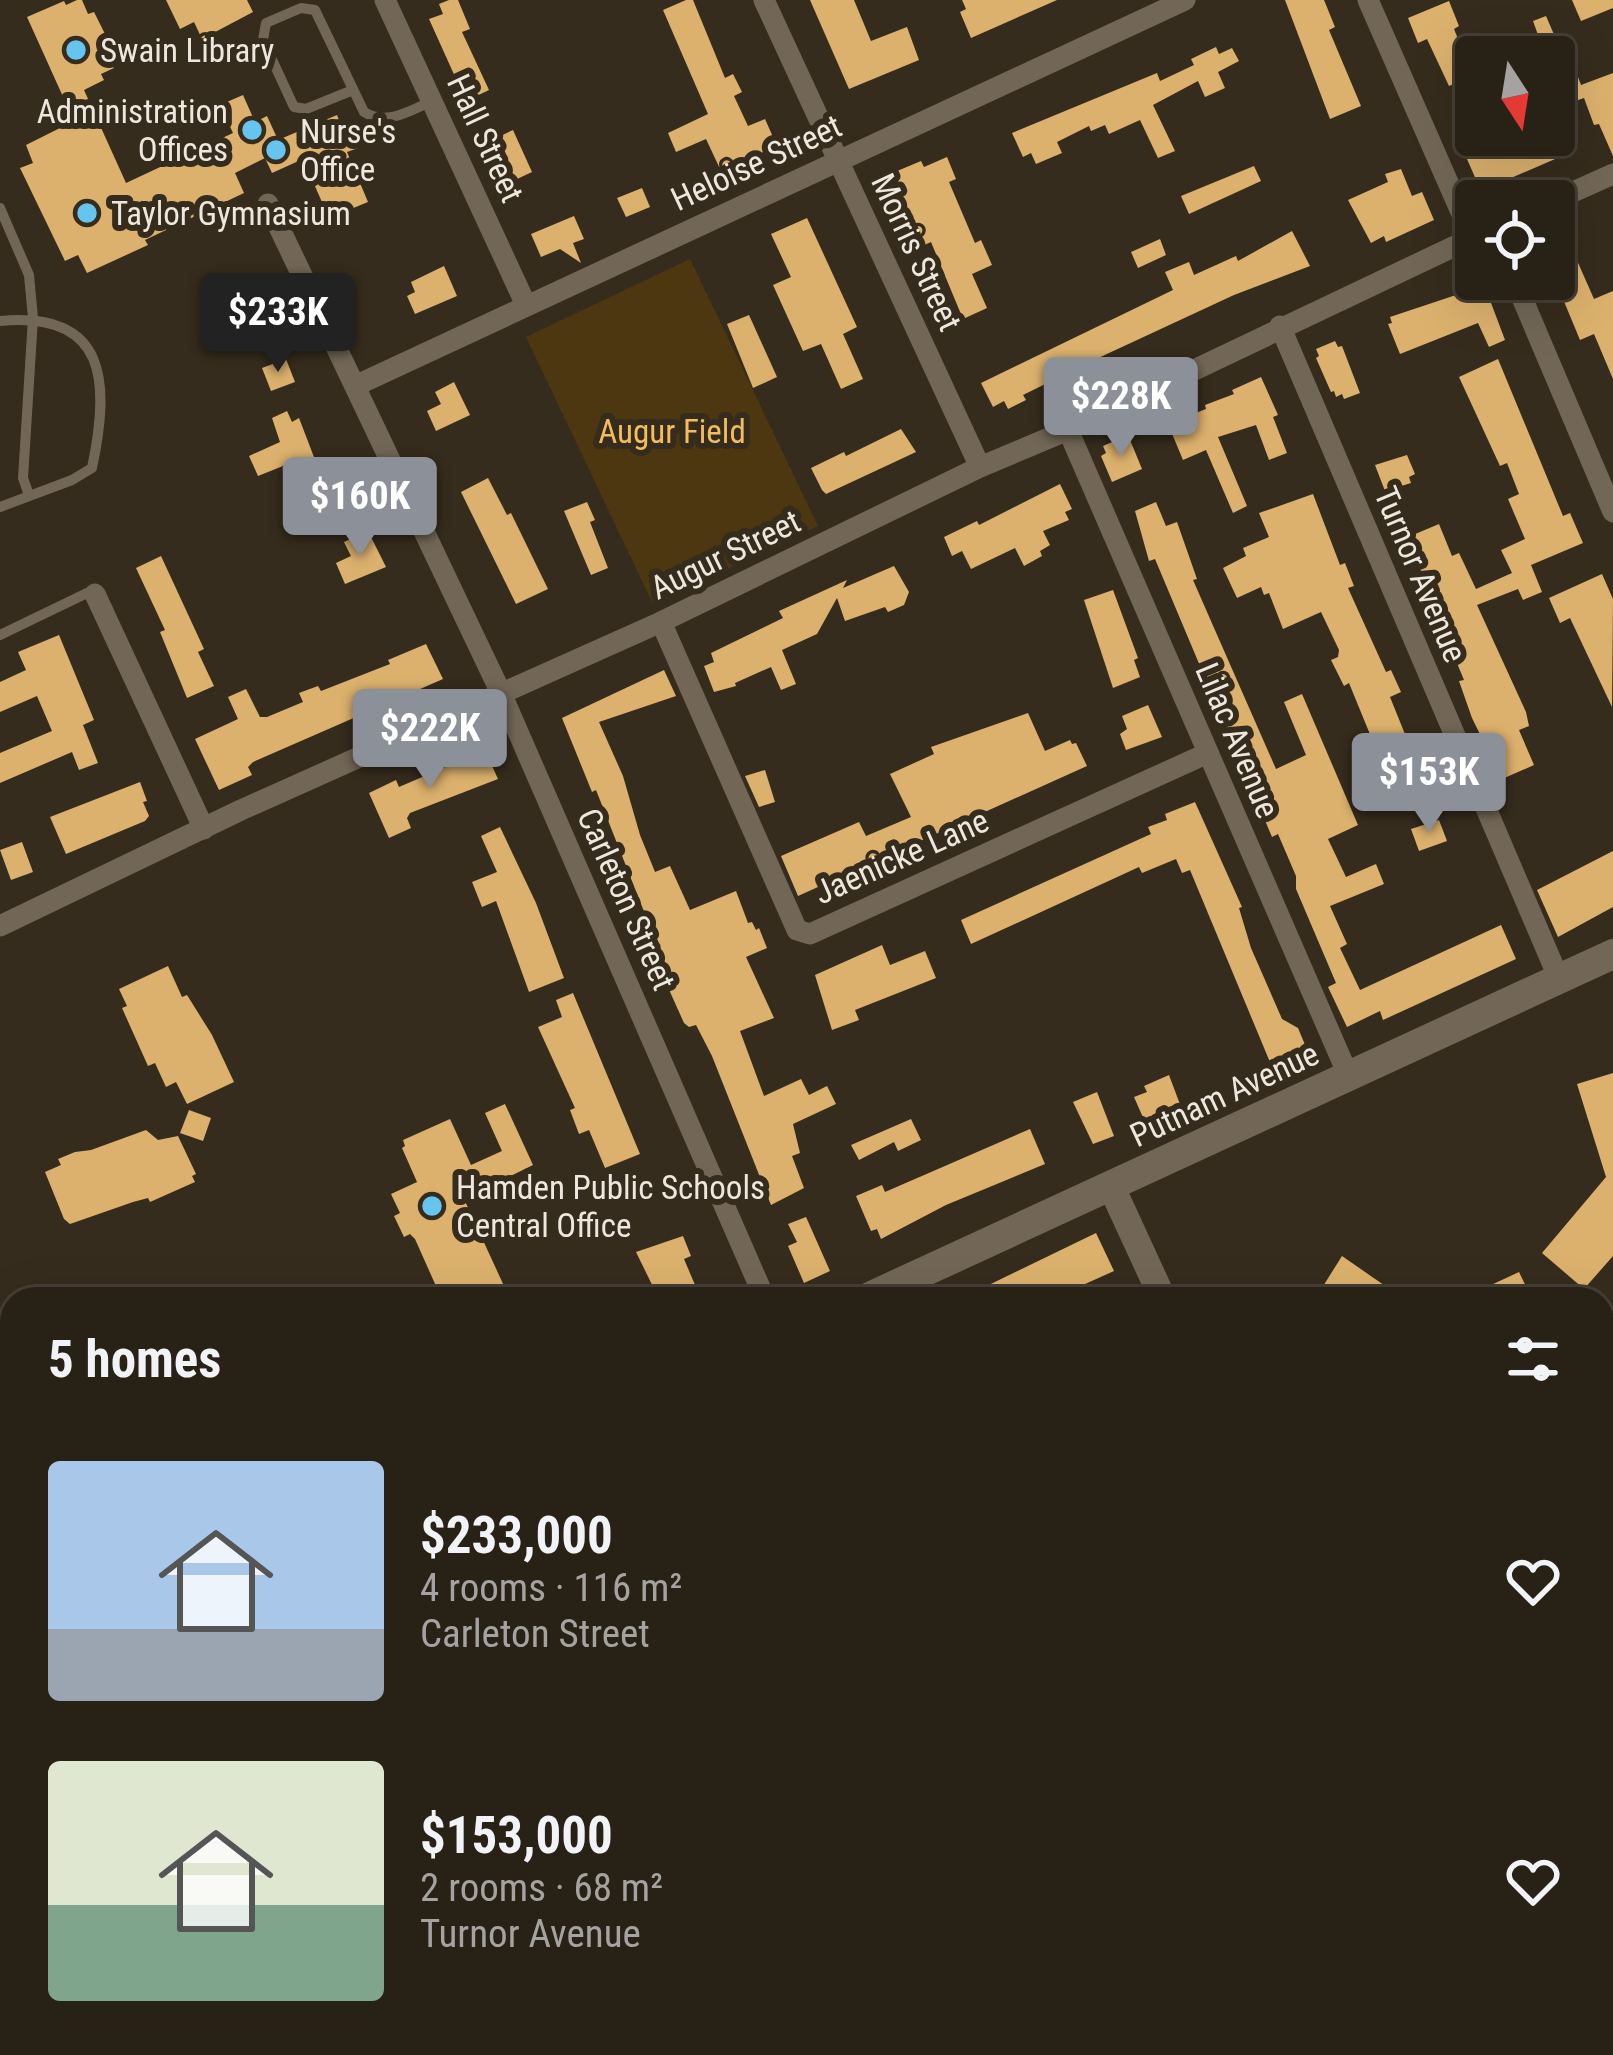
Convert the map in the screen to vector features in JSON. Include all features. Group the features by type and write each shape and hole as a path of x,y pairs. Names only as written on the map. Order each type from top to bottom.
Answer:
{"main road":[{"name":"Putnam Avenue","path":"891,1287 1613,955"}],"street":[{"name":"Hall Street","path":"385,0 526,305"},
{"name":"Morris Street","path":"764,0 980,467"},
{"name":"Heloise Street","path":"356,386 1185,0"},
{"path":"1368,0 1455,194"},
{"path":"1575,191 1613,174"},
{"name":"Carleton Street","path":"268,204 501,693 760,1287"},
{"name":"Augur Street","path":"0,926 661,622 1455,245"},
{"path":"1523,300 1613,512"},
{"name":"Turnor Avenue","path":"1280,326 1559,980"},
{"name":"Lilac Avenue","path":"1068,430 1349,1076"},
{"path":"95,594 204,830"},
{"name":"Jaenicke Lane","path":"661,622 796,930 802,934 1208,753"},
{"path":"1111,1186 1157,1287"}],"lane":[{"path":"352,90 306,109 294,107 263,40 266,23 301,8 314,10 352,90 372,117 398,116 432,101"},
{"path":"0,208 29,275 33,318 22,478 29,495"},
{"path":"0,321 33,318 67,330 95,355 98,442 92,468 0,507"},
{"path":"0,635 87,593 95,594"}],"green space":[{"name":"Augur Field","path":"690,259 818,526 653,604 526,337"}],"building":[{"path":"82,0 88,14 94,12 112,48 106,52 114,68 101,74 104,80 84,90 126,183 233,133 220,105 243,95 255,122 267,116 278,140 337,115 358,148 347,152 368,202 329,218 303,159 272,173 265,158 235,173 244,193 145,240 148,245 87,273 78,255 65,261 20,168 33,163 26,145 74,121 27,17"},
{"path":"166,0 247,0 253,12 202,39 194,22 180,29"},
{"path":"458,0 470,29 462,32 489,90 466,101 429,19 443,14 439,4"},
{"path":"693,0 725,78 733,74 742,92 734,96 748,126 765,119 777,146 721,171 706,139 676,152 668,133 708,114 663,10"},
{"path":"810,0 854,0 871,41 907,27 919,60 849,89"},
{"path":"962,0 1057,0 971,38 960,12 966,9"},
{"path":"1285,0 1324,0 1335,27 1329,30 1361,106 1330,119"},
{"path":"1572,0 1613,0 1613,8 1581,21"},
{"path":"1449,1 1459,26 1454,29 1455,84 1449,86 1427,39 1418,43 1408,18"},
{"path":"1546,16 1555,36 1538,36 1533,21"},
{"path":"1216,47 1219,54 1232,48 1239,61 1218,72 1225,88 1205,97 1198,81 1153,105 1175,151 1158,158 1140,120 1109,134 1105,125 1091,131 1089,126 1057,142 1062,153 1036,164 1031,153 1023,157 1012,133 1157,73 1160,81 1194,65 1191,59"},
{"path":"1575,72 1581,85 1613,73 1613,156 1599,124 1594,125 1584,98 1575,101"},
{"path":"513,130 532,172 504,185 489,151 497,147 494,139"},
{"path":"1562,156 1506,180 1476,180 1467,159"},
{"path":"947,157 956,179 949,182 975,243 981,240 992,265 972,274 987,308 963,319 931,242 920,247 890,174"},
{"path":"1254,166 1261,181 1189,214 1181,196"},
{"path":"1401,169 1412,196 1422,192 1434,220 1386,242 1384,236 1371,243 1348,200 1388,182 1385,174"},
{"path":"642,188 650,207 626,217 617,198"},
{"path":"574,216 584,239 573,243 581,263 560,249 541,257 531,234"},
{"path":"807,218 857,327 843,334 863,379 841,389 821,344 803,351 773,285 791,277 771,234"},
{"path":"1292,231 1310,266 1234,295 1094,360 1023,395 1026,400 1008,409 1004,401 993,407 981,383 1173,290 1165,272 1189,262 1194,275 1236,256 1238,261"},
{"path":"1160,239 1166,255 1138,268 1131,252"},
{"path":"1575,256 1594,299 1613,291 1613,379 1594,334 1580,340 1563,300 1575,300"},
{"path":"444,266 457,296 415,314 407,296 415,292 411,282"},
{"path":"235,279 237,286 251,280 261,303 228,317 215,287"},
{"path":"1455,295 1455,300 1490,300 1505,340 1489,347 1478,323 1400,354 1388,324 1390,317"},
{"path":"749,315 777,377 753,388 727,324"},
{"path":"1335,341 1342,346 1360,393 1344,399 1331,392 1316,358 1316,349"},
{"path":"286,359 295,382 271,391 262,368"},
{"path":"1498,359 1563,516 1570,513 1583,543 1531,565 1542,592 1523,600 1518,589 1477,605 1529,726 1519,730 1534,765 1502,779 1472,718 1459,681 1464,680 1444,632 1438,634 1428,610 1437,606 1401,540 1439,524 1452,556 1459,553 1476,589 1512,573 1501,550 1525,539 1508,499 1519,494 1507,463 1500,466 1459,377"},
{"path":"1261,377 1278,415 1273,417 1287,453 1269,460 1256,425 1218,437 1247,506 1233,513 1206,450 1183,460 1168,424 1206,409 1205,405"},
{"path":"454,382 470,415 436,431 427,411 441,404 435,392"},
{"path":"287,411 292,422 299,418 322,478 334,477 345,502 338,526 332,514 318,516 293,462 258,476 249,456 280,442 272,418"},
{"path":"901,429 916,452 826,494 822,490 811,468"},
{"path":"1128,435 1142,469 1112,482 1101,456 1106,453 1103,446"},
{"path":"1407,455 1415,474 1409,477 1411,483 1385,491 1375,465"},
{"path":"488,478 548,589 516,604 461,492"},
{"path":"1060,484 1072,509 1065,512 1069,520 1043,531 1050,545 1040,551 1042,556 1024,566 1015,548 971,569 962,551 952,556 944,537 977,521 979,525"},
{"path":"1313,494 1340,565 1345,563 1354,586 1348,588 1386,672 1391,670 1401,692 1390,697 1417,764 1387,776 1349,683 1344,686 1331,660 1339,650 1321,612 1283,629 1269,593 1264,595 1261,587 1237,598 1223,568 1246,556 1243,548 1269,537 1259,513"},
{"path":"587,502 608,568 591,575 564,511"},
{"path":"1156,502 1166,526 1177,522 1197,579 1193,580 1276,769 1306,755 1284,702 1302,694 1358,825 1328,839 1346,877 1376,864 1384,884 1330,906 1347,944 1340,948 1360,990 1501,925 1516,959 1383,1020 1380,1011 1347,1027 1328,987 1336,983 1296,889 1296,876 1278,834 1272,837 1155,559 1149,561 1135,511"},
{"path":"368,531 386,567 345,584 336,563 351,556 344,542"},
{"path":"161,556 204,649 198,652 214,686 187,698 160,632 165,630 136,568"},
{"path":"894,566 909,592 904,605 845,621 837,598 817,634 782,650 796,684 781,690 771,667 714,692 704,666 714,662 711,653 783,618 779,611 847,580 843,588"},
{"path":"1602,574 1613,599 1612,707 1570,618 1560,623 1549,598"},
{"path":"1113,590 1138,658 1134,660 1140,677 1113,688 1084,600"},
{"path":"59,635 94,720 83,725 98,763 79,770 72,752 0,783 0,753 52,731 37,696 0,712 0,682 26,670 18,652"},
{"path":"426,644 443,679 253,762 248,767 252,775 219,790 195,739 238,719 228,697 246,689 260,717 267,717 303,702 299,693 318,686 321,691"},
{"path":"664,670 676,696 599,722 623,776 640,835 655,872 670,866 690,910 736,891 748,923 759,928 767,948 746,957 774,1018 740,1031 764,1096 801,1079 809,1095 827,1086 836,1104 793,1124 800,1153 792,1156 804,1188 771,1205 712,1056 696,1025 684,1023 662,974 662,957 562,718"},
{"path":"1148,705 1162,737 1126,750 1120,734 1127,729 1122,716"},
{"path":"1028,713 1045,751 1070,740 1087,766 798,896 781,856 859,822 866,836 911,817 890,774 934,754 931,747"},
{"path":"485,750 498,779 410,813 411,828 389,838 369,793 396,780 399,787"},
{"path":"765,770 775,802 759,807 745,776"},
{"path":"140,782 149,816 145,821 66,854 50,817"},
{"path":"1195,802 1242,907 1251,948 1282,1019 1298,1028 1308,1052 1272,1067 1190,870 1182,873 1176,859 1142,873 1139,867 971,944 961,920 1151,834 1148,827 1167,820 1165,814"},
{"path":"1439,820 1447,841 1419,851 1411,829"},
{"path":"500,827 564,978 529,992 496,901 482,907 472,882 497,872 481,836"},
{"path":"22,842 33,872 11,880 0,850"},
{"path":"1613,851 1613,907 1558,937 1537,890"},
{"path":"882,945 890,965 925,951 936,978 855,1010 859,1020 832,1030 815,975"},
{"path":"168,966 182,997 187,995 212,1035 234,1082 187,1104 176,1082 166,1087 155,1063 148,1066 122,1008 127,1006 119,989"},
{"path":"573,993 640,1154 605,1168 589,1130 579,1134 570,1110 575,1108 538,1027 562,1017 556,1000"},
{"path":"1613,1073 1613,1256 1586,1287 1542,1253 1606,1177 1577,1084"},
{"path":"1169,1075 1181,1107 1145,1122 1134,1097 1147,1092 1144,1086"},
{"path":"1097,1092 1114,1136 1093,1144 1073,1102"},
{"name":"Hamden Public Schools Central Office","path":"505,1104 533,1165 464,1199 504,1287 436,1287 415,1239 410,1234 404,1237 394,1216 400,1213 391,1194 417,1182 403,1140 450,1119 471,1165 502,1151 485,1113"},
{"path":"189,1110 211,1118 203,1141 180,1133"},
{"path":"911,1119 921,1140 898,1151 894,1142 859,1160 851,1145"},
{"path":"1030,1129 1045,1164 946,1205 881,1239 877,1229 871,1231 856,1196 882,1185 885,1192"},
{"path":"146,1130 158,1140 178,1136 196,1174 192,1176 195,1182 150,1202 148,1198 133,1202 70,1224 64,1219 45,1172 61,1165 58,1159"},
{"path":"806,1217 830,1271 804,1283 788,1246 797,1242 788,1224"},
{"path":"1096,1233 1114,1271 1078,1287 985,1287"},
{"path":"683,1236 691,1256 684,1259 696,1287 653,1287 636,1252"},
{"path":"1342,1256 1387,1287 1323,1287"},
{"path":"1519,1272 1526,1287 1487,1287"}],"place":[{"name":"Swain Library","path":"76,50"},
{"name":"Administration Offices","path":"252,130"},
{"name":"Nurse's Office","path":"276,150"},
{"name":"Taylor Gymnasium","path":"87,213"},
{"name":"Hamden Public Schools Central Office","path":"432,1206"}]}
